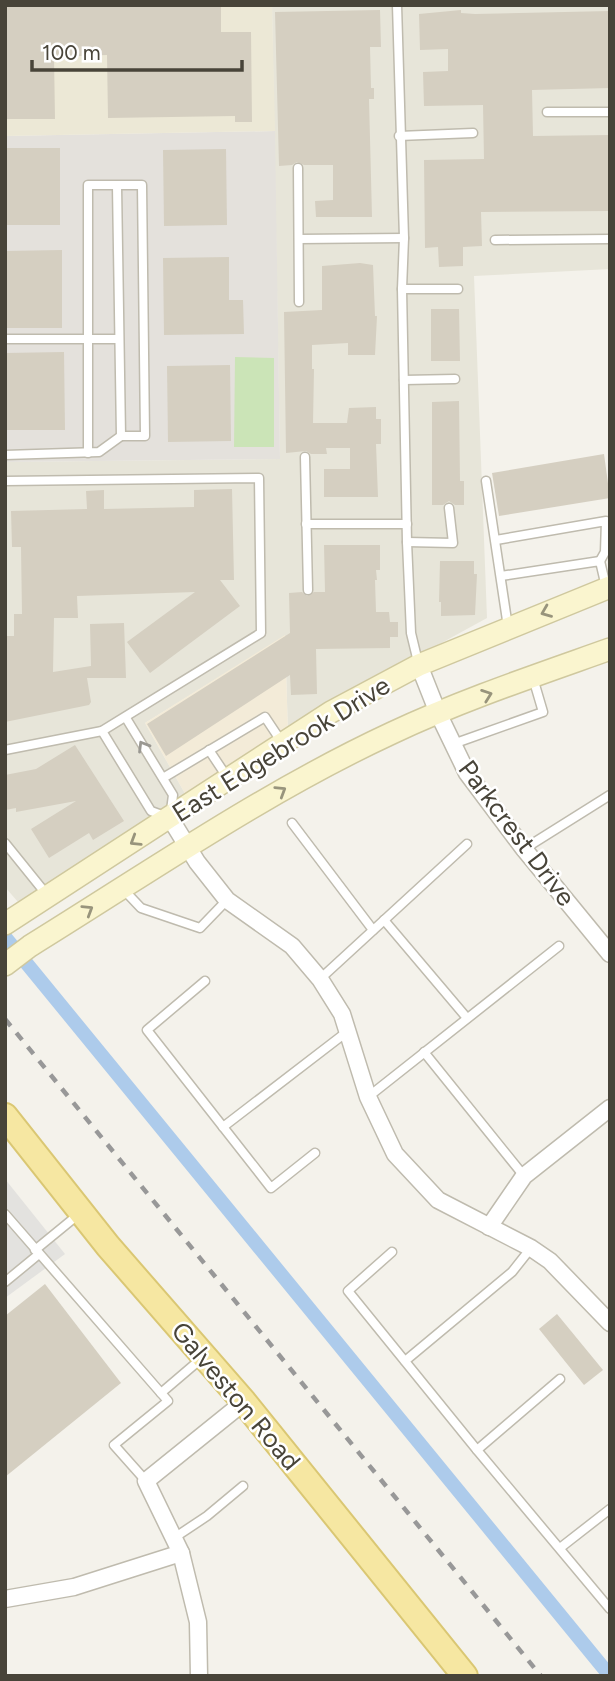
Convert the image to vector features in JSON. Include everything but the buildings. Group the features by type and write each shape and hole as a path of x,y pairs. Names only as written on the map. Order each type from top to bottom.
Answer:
{"main road":[{"name":"East Edgebrook Drive","path":"6,924 331,712 419,665 608,587"},
{"name":"East Edgebrook Drive","path":"6,964 30,946 295,782 438,713 610,649"},
{"name":"Galveston Road","path":"8,1125 244,1402 465,1676"}],"street":[{"name":"Parkcrest Drive","path":"419,665 438,713 467,773 524,849 610,954"},
{"path":"170,818 188,848 227,900 292,946 320,979 342,1014 368,1097 396,1154 438,1200 531,1248 550,1261 610,1323"},
{"path":"489,1227 524,1176 610,1108"},
{"path":"199,1676 198,1622 181,1553 146,1481 244,1402"},
{"path":"5,1599 74,1587 181,1553"}],"lane":[{"path":"397,5 404,238 402,289 407,542 411,633 419,665"},
{"path":"547,111 610,112"},
{"path":"399,136 473,134"},
{"path":"298,168 299,302"},
{"path":"5,455 88,453 99,452 121,436 145,436 142,185 88,185 88,453"},
{"path":"117,186 121,436"},
{"path":"299,239 404,238"},
{"path":"495,240 610,239"},
{"path":"402,289 457,289"},
{"path":"5,340 120,340"},
{"path":"404,380 455,380"},
{"path":"305,457 308,590"},
{"path":"5,481 259,478 261,634 102,731 5,750"},
{"path":"486,481 508,628"},
{"path":"407,542 453,543 449,508"},
{"path":"496,540 607,521 605,552 600,561 608,587"},
{"path":"306,524 407,524"},
{"path":"501,576 600,561"},
{"path":"453,744 543,712 533,678"},
{"path":"163,778 265,717 283,744"},
{"path":"102,731 151,811 170,818 173,795 126,718"},
{"path":"209,750 228,780"},
{"path":"524,849 610,795"},
{"path":"292,823 373,930"},
{"path":"5,843 48,895"},
{"path":"320,979 467,844"},
{"path":"123,889 141,908 200,928 227,900"},
{"path":"384,920 467,1018"},
{"path":"368,1097 559,946"},
{"path":"205,981 146,1030 271,1188 315,1153"},
{"path":"223,1126 348,1031"},
{"path":"424,1052 524,1176"},
{"path":"5,1282 80,1212"},
{"path":"5,1214 168,1401 114,1445 146,1481"},
{"path":"405,1361 512,1272 531,1248"},
{"path":"391,1252 348,1290 610,1609"},
{"path":"161,1393 204,1356"},
{"path":"477,1450 561,1379"},
{"path":"174,1538 207,1516 243,1486"},
{"path":"561,1548 610,1509"}],"shaded area":[{"path":"5,5 272,5 275,131 5,136"},
{"path":"272,5 610,5 610,269 474,276 487,618 383,675 288,734 285,636 145,723 187,797 18,902 5,887 5,462 280,459"},
{"path":"275,131 280,459 5,462 5,136"},
{"path":"285,635 288,734 187,797 145,723"},
{"path":"5,1179 65,1254 5,1298"}],"green space":[{"path":"235,357 274,358 274,447 234,447"}],"waterway":[{"path":"5,937 610,1676"}],"railway":[{"path":"5,1019 541,1676"}]}
